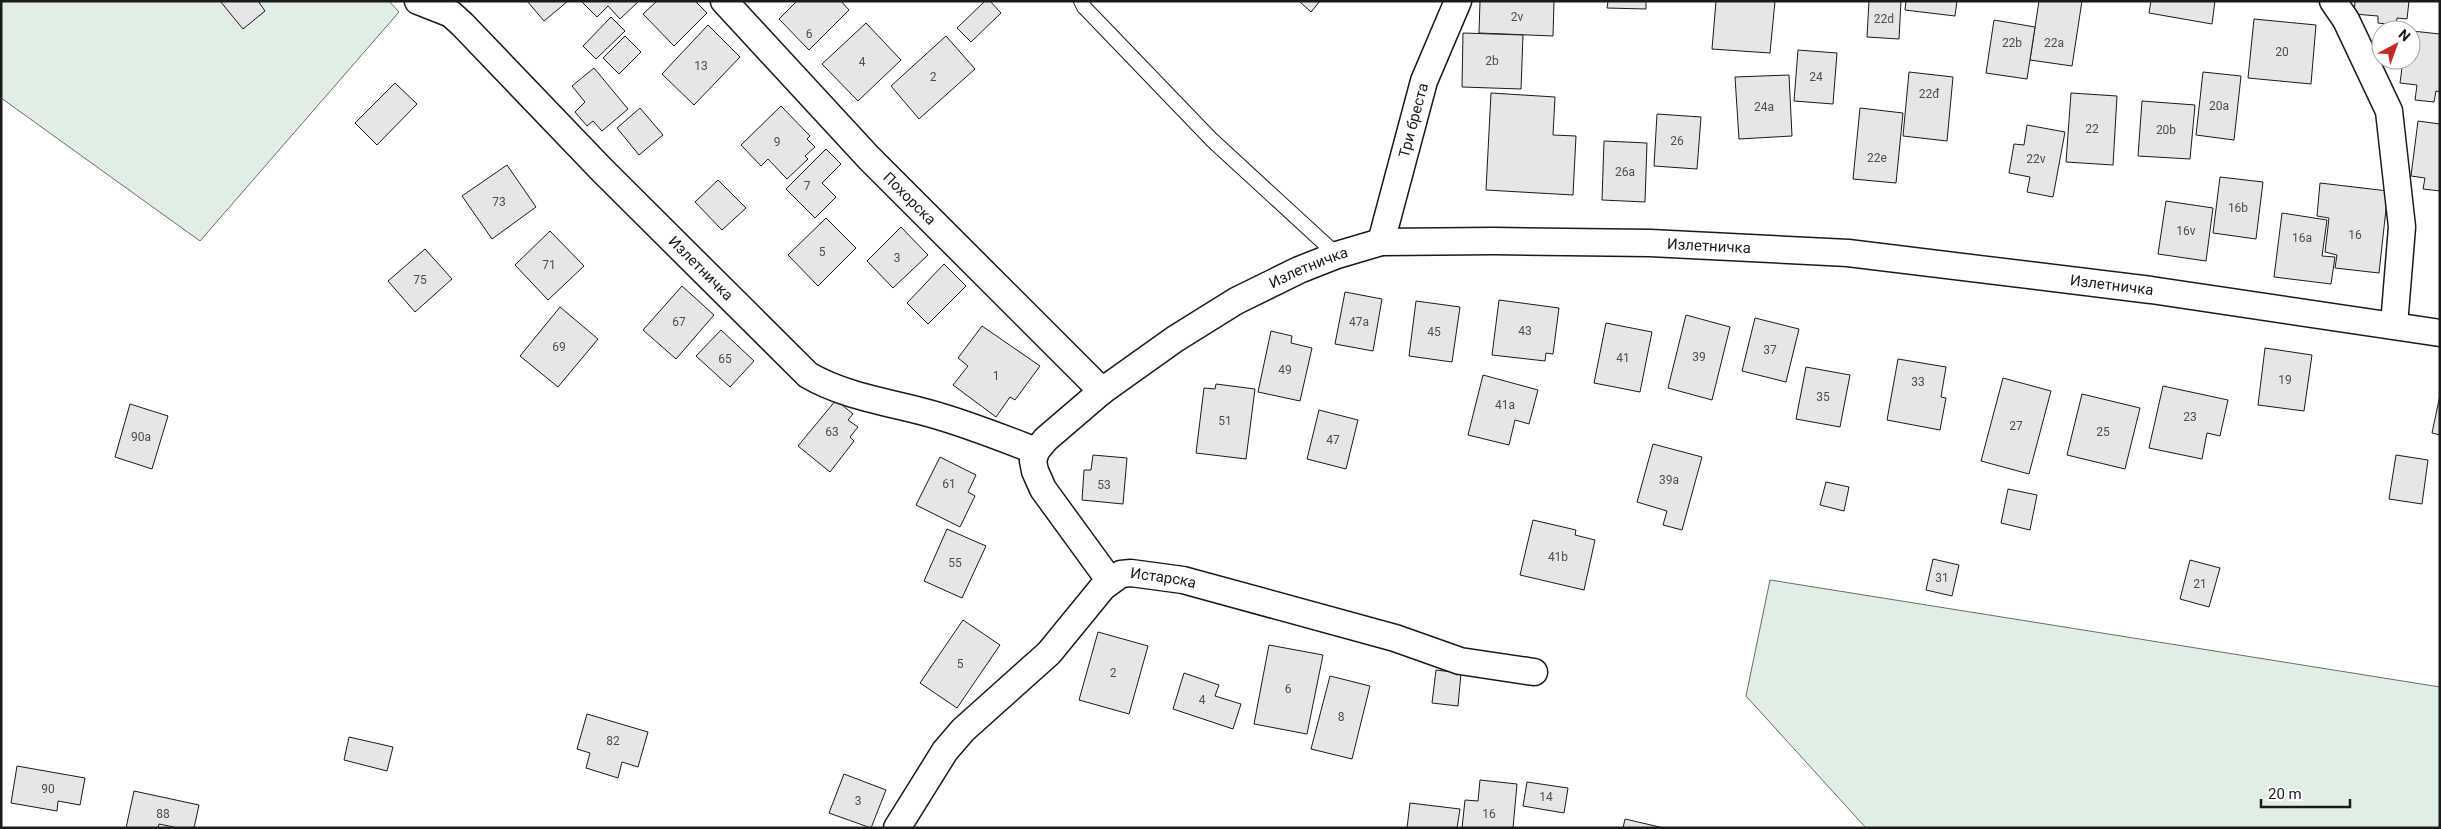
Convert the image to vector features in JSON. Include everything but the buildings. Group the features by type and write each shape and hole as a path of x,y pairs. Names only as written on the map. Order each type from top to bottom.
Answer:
{"street":[{"name":"Излетничка","path":"418,1 451,14 463,25 602,170 808,375 840,390 959,422 1036,451 1046,439 1102,391 1175,339 1236,302 1299,270 1337,255 1381,242 1650,243 1848,253 2151,290 2440,333"},
{"name":"Похорска","path":"724,1 869,158 1102,391"},
{"name":"Три бреста","path":"1381,242 1424,81 1458,1"},
{"path":"2334,1 2346,20 2389,111 2402,227 2394,325"},
{"path":"1036,451 1033,461 1035,472 1043,488 1110,581"},
{"name":"Истарска","path":"897,828 945,751 963,730 1049,653 1110,581 1120,574 1131,573 1183,580 1395,638 1460,661 1534,672"}],"lane":[{"path":"1081,1 1084,7 1212,140 1337,255"}],"green space":[{"path":"1,1 389,1 399,12 200,241 1,98"},
{"path":"1770,580 2440,687 2440,828 1866,828 1746,696"}]}
